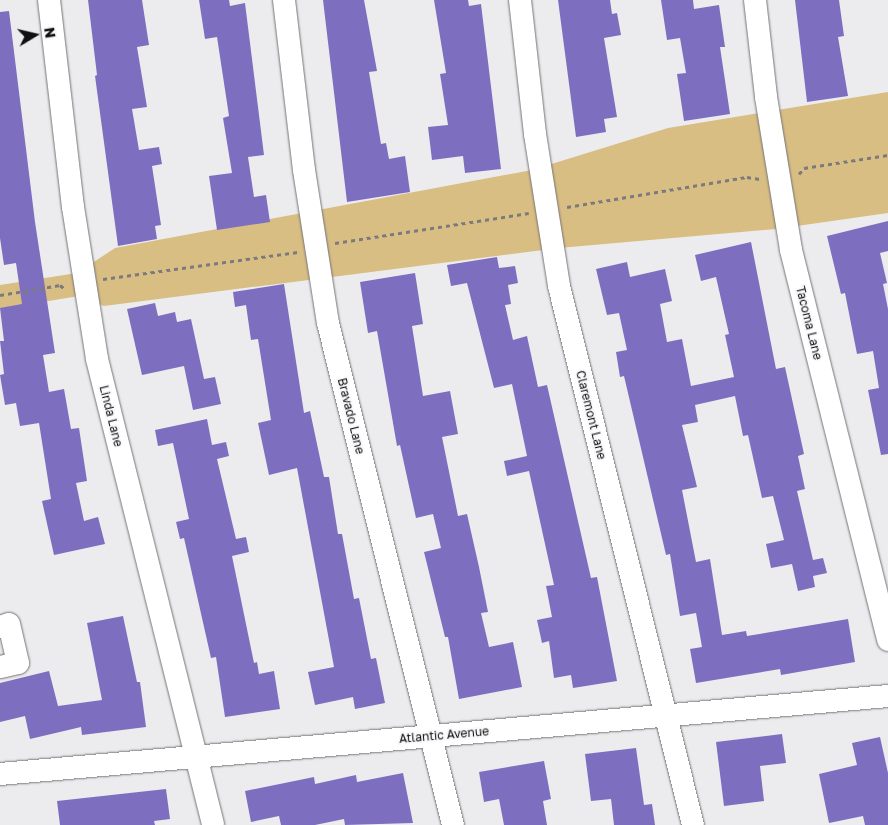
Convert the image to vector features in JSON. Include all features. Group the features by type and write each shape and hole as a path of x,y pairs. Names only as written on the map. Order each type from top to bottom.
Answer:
{"street":[{"name":"Linda Lane","path":"49,0 84,281 97,359 213,825"},
{"name":"Bravado Lane","path":"284,0 316,250 328,323 453,825"},
{"name":"Claremont Lane","path":"520,0 547,211 559,286 693,825"},
{"name":"Tacoma Lane","path":"755,0 779,178 791,250 888,640"},
{"path":"0,627 9,624 18,663 0,667"},
{"name":"Atlantic Avenue","path":"0,774 888,696"}],"path":[{"path":"0,295 60,285 66,289 77,287 84,281 316,250 342,240 547,211 747,177 758,180 779,178 799,174 804,168 888,155"}],"shaded area":[{"path":"888,92 888,213 776,229 559,248 104,306 79,296 0,309 0,285 77,273 115,248 532,170 668,128"}],"building":[{"path":"88,0 142,0 149,45 137,47 147,107 132,109 139,150 159,147 162,164 152,166 161,225 155,226 157,239 118,246 95,76 97,75"},
{"path":"199,0 229,0 230,6 245,3 264,155 248,157 254,197 266,195 270,222 217,230 209,176 232,173 223,118 229,116 217,37 205,39"},
{"path":"323,0 364,0 377,71 369,72 381,144 386,143 389,159 405,156 410,192 347,202"},
{"path":"434,0 468,0 469,6 481,4 501,169 465,173 463,156 432,160 428,127 448,125 440,74 446,73"},
{"path":"558,0 610,0 612,14 617,13 621,35 604,38 617,117 604,119 606,132 576,137"},
{"path":"661,0 693,0 694,9 719,5 725,47 720,47 730,114 684,121 677,74 686,73 680,38 667,40"},
{"path":"795,0 839,0 844,36 838,37 848,96 807,102"},
{"path":"9,11 35,222 55,353 43,355 49,392 64,389 71,429 79,428 87,481 76,483 84,521 98,517 105,544 54,555 42,501 51,499 39,423 20,426 16,403 5,405 0,375 4,374 0,341 4,341 0,308 22,304 16,263 4,265 0,238 0,12"},
{"path":"888,221 888,251 880,253 887,283 883,284 888,309 888,454 881,455 868,390 879,388 873,351 857,354 845,293 841,294 827,236"},
{"path":"751,242 776,369 785,367 804,454 798,456 805,489 797,491 813,560 823,558 827,573 813,576 815,587 798,591 792,564 771,568 766,544 784,540 773,496 762,498 748,435 743,436 735,396 695,405 698,422 682,425 697,487 682,490 696,562 710,559 722,635 746,631 747,636 848,619 855,662 781,675 780,669 696,683 690,649 702,647 696,613 680,616 670,554 666,555 624,376 620,377 616,352 627,350 619,313 607,315 596,269 627,262 630,277 665,269 672,301 660,304 667,342 682,339 691,386 734,377 725,335 729,334 716,277 701,281 695,255"},
{"path":"497,257 499,268 515,266 518,283 508,285 511,304 505,305 513,340 527,336 538,387 547,385 591,578 597,577 617,681 573,688 571,675 554,678 549,641 542,643 537,620 552,617 546,586 554,585 529,471 507,476 504,461 527,456 512,384 494,388 467,283 451,286 447,265"},
{"path":"415,273 423,324 412,326 423,396 450,391 458,434 442,437 458,516 467,514 479,567 488,612 481,613 489,647 513,642 522,687 459,699 448,637 445,637 424,552 441,548 433,514 416,518 400,445 397,446 377,331 368,333 360,282"},
{"path":"284,284 304,413 310,411 324,477 329,477 338,534 342,534 354,599 359,598 371,659 376,658 385,703 355,709 353,697 315,705 308,672 334,667 297,468 269,475 258,423 271,420 258,339 251,340 246,305 235,307 233,292"},
{"path":"155,303 158,316 175,312 177,322 191,319 204,379 215,377 221,404 193,410 184,366 142,375 127,309"},
{"path":"207,419 212,445 226,442 229,456 217,459 236,539 246,537 249,552 232,556 254,663 257,662 259,674 274,671 280,709 225,717 216,657 211,658 184,538 180,539 176,522 189,519 173,443 158,446 155,430"},
{"path":"123,616 137,682 140,682 146,727 82,735 81,727 30,739 25,716 0,722 0,683 49,671 58,706 102,700 87,623"},
{"path":"782,734 786,763 760,766 764,801 724,806 716,742"},
{"path":"880,737 888,773 888,825 865,825 863,816 829,823 819,774 857,765 852,743"},
{"path":"636,748 644,805 652,804 655,825 614,825 611,799 591,801 585,754"},
{"path":"544,761 551,799 543,801 547,825 504,825 499,799 484,802 479,772"},
{"path":"403,773 413,823 345,825 344,819 315,825 281,825 279,816 251,822 245,791 314,777 315,784 356,775 357,782"},
{"path":"166,789 170,819 154,821 155,825 60,825 57,801"}]}
